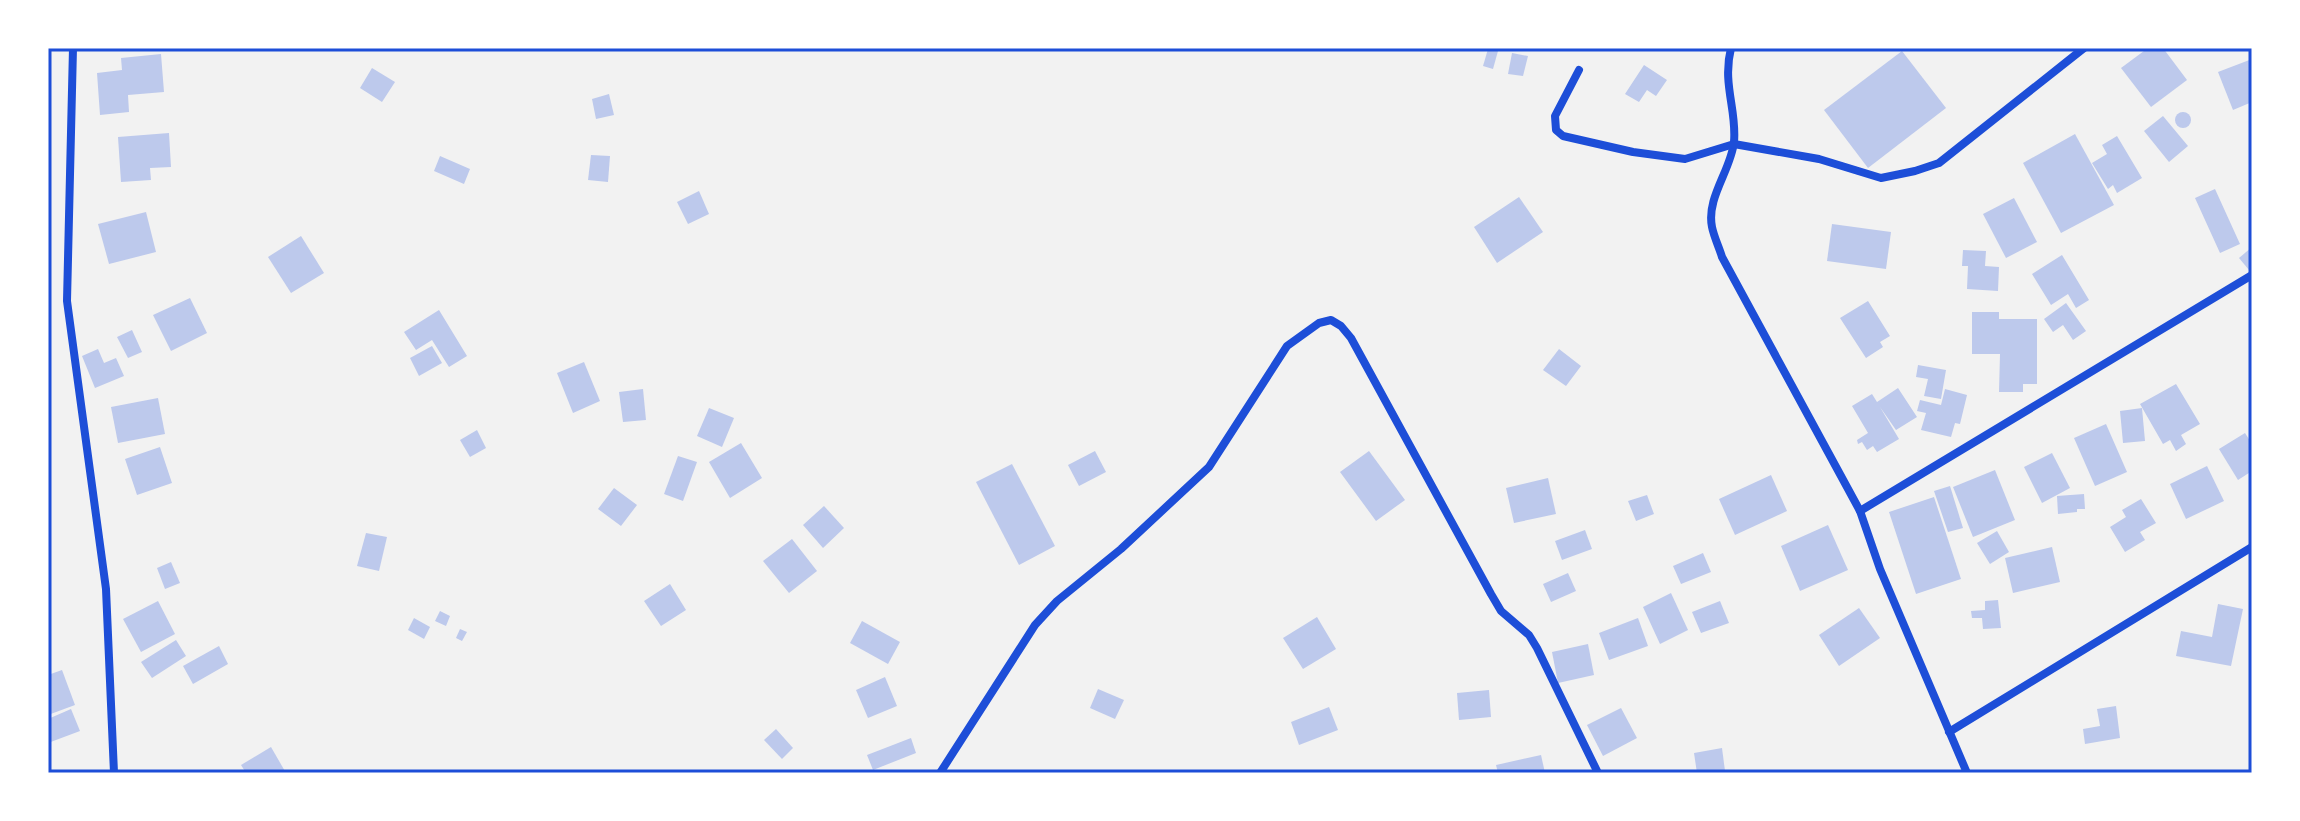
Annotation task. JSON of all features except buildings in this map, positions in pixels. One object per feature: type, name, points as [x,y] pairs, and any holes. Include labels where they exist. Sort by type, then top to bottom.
[{"type":"street","points":[[73,48],[67,301],[106,589],[114,773]]},
{"type":"street","points":[[1731,48],[1727,63],[1734,144],[1714,203],[1711,224],[1722,257],[1860,511],[1880,569],[1967,773]]},
{"type":"street","points":[[1579,70],[1555,116],[1556,130],[1563,136],[1633,152],[1685,159],[1734,144],[1819,159],[1881,178],[1939,163],[2084,48]]},
{"type":"street","points":[[1860,511],[2252,275]]},
{"type":"street","points":[[940,773],[1035,625],[1057,601],[1121,549],[1209,467],[1287,346],[1319,323],[1331,320],[1351,338],[1501,611],[1529,635],[1537,648],[1598,773]]},
{"type":"street","points":[[1949,732],[2252,547]]}]
